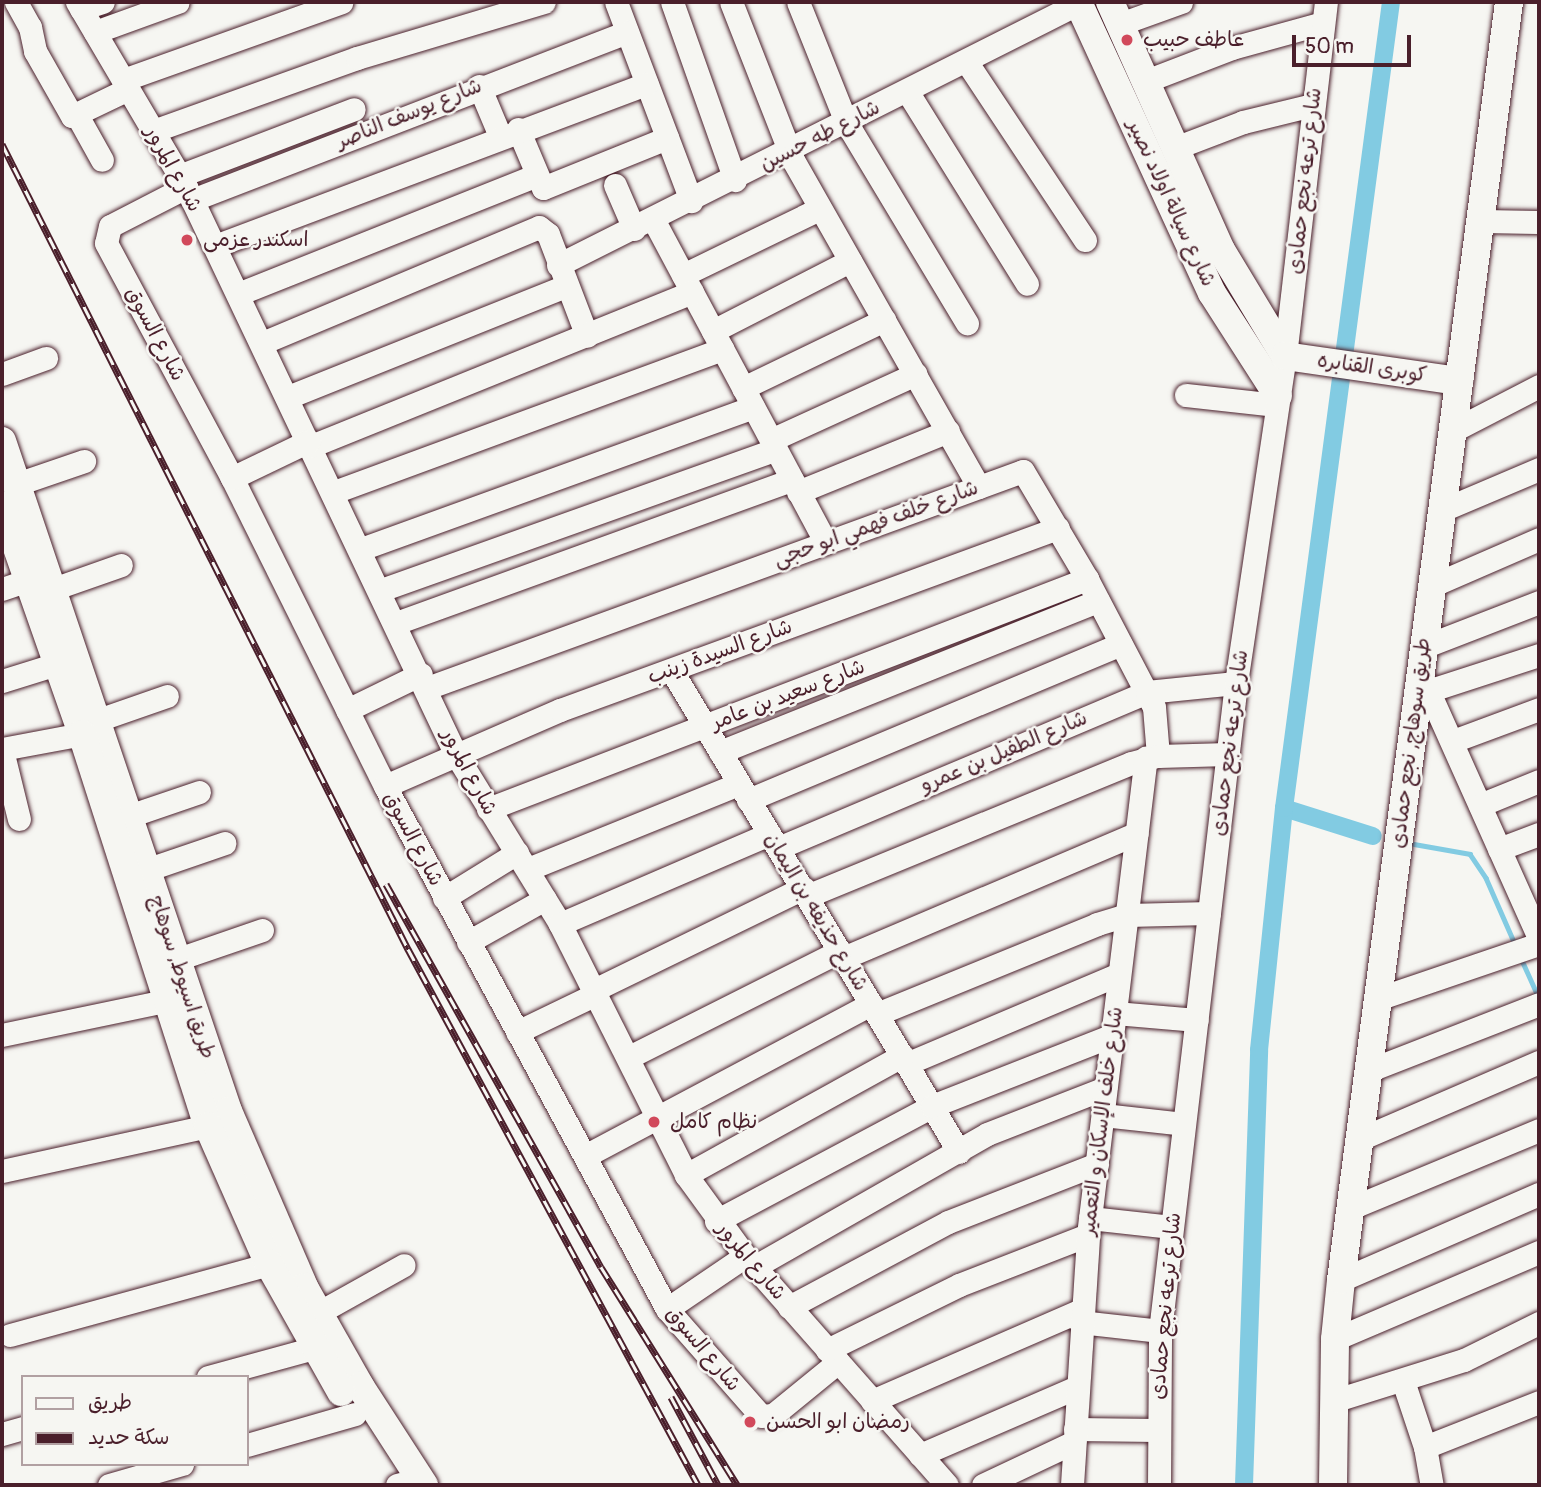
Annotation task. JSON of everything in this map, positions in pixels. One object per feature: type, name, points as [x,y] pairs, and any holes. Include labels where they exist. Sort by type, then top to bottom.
[{"type":"main road","name":"شارع سيالة اولاد نصير","points":[[1079,2],[1212,293],[1277,400]]},
{"type":"main road","name":"طريق سوهاج, نجع حمادى","points":[[1334,1485],[1335,1339],[1341,1280],[1424,670],[1440,511],[1460,381],[1509,2]]},
{"type":"main road","name":"شارع سيالة اولاد نصير","points":[[1115,13],[1235,278],[1285,356]]},
{"type":"main road","name":"كوبرى القنابره","points":[[1285,356],[1460,381]]},
{"type":"main road","name":"طريق اسيوط, سوهاج","points":[[2,441],[10,494],[90,727],[165,1001],[208,1126],[230,1147]]},
{"type":"main road","name":"طريق اسيوط, سوهاج","points":[[41,584],[57,664],[90,727],[129,816],[230,1147],[252,1198],[318,1313],[424,1485]]},
{"type":"main road","name":"طريق اسيوط, سوهاج","points":[[252,1198],[269,1264],[314,1348],[399,1485]]},
{"type":"street","points":[[16,2],[30,27],[38,58],[70,114],[78,117],[102,160]]},
{"type":"street","points":[[95,32],[177,2]]},
{"type":"street","points":[[78,117],[125,84],[342,2]]},
{"type":"street","points":[[153,131],[476,12],[544,2]]},
{"type":"street","points":[[616,2],[691,201]]},
{"type":"street","points":[[672,2],[735,180]]},
{"type":"street","points":[[731,2],[789,152],[979,487]]},
{"type":"street","points":[[797,2],[846,122],[967,323]]},
{"type":"street","name":"شارع طه حسين","points":[[288,397],[561,275],[643,224],[735,180],[1079,2]]},
{"type":"street","points":[[1115,13],[1181,2]]},
{"type":"street","name":"شارع المرور","points":[[87,4],[95,32],[186,188],[215,246],[381,590],[455,753],[560,924],[686,1175],[716,1222],[947,1485]]},
{"type":"street","points":[[1146,81],[1324,12]]},
{"type":"street","name":"شارع ترعه نجع حمادى","points":[[1159,1485],[1157,1430],[1160,1331],[1236,683],[1285,356],[1324,12]]},
{"type":"street","name":"شارع يوسف الناصر","points":[[186,188],[627,32]]},
{"type":"street","points":[[966,61],[1085,240]]},
{"type":"street","points":[[215,246],[509,132],[647,84]]},
{"type":"street","points":[[478,86],[509,132],[539,186],[547,187],[667,138]]},
{"type":"street","points":[[908,91],[1027,284]]},
{"type":"street","points":[[1175,148],[1243,122],[1313,105]]},
{"type":"street","points":[[186,188],[354,109]]},
{"type":"street","points":[[238,294],[534,176]]},
{"type":"street","points":[[615,184],[687,284],[825,543]]},
{"type":"street","name":"شارع السوق","points":[[186,188],[110,226],[105,238],[232,478],[385,786],[667,1309],[761,1416],[773,1415],[833,1356]]},
{"type":"street","points":[[232,478],[310,444],[587,336],[687,284],[819,209]]},
{"type":"street","points":[[1481,221],[1539,222]]},
{"type":"street","points":[[262,343],[539,228],[546,231],[587,336]]},
{"type":"street","points":[[334,492],[718,340],[850,261]]},
{"type":"street","points":[[361,549],[748,397],[884,320]]},
{"type":"street","points":[[2,374],[46,358]]},
{"type":"street","points":[[381,590],[773,445],[916,374]]},
{"type":"street","points":[[1452,431],[1539,386]]},
{"type":"street","points":[[1186,396],[1277,400]]},
{"type":"street","points":[[396,623],[948,431]]},
{"type":"street","points":[[10,494],[84,461]]},
{"type":"street","points":[[1440,511],[1539,469]]},
{"type":"street","name":"شارع خلف فهمي ابو حجى","points":[[347,710],[1025,471],[1087,579],[1146,692],[1158,723],[1152,757]]},
{"type":"street","name":"شارع السيدة زينب","points":[[385,786],[455,753],[1058,528]]},
{"type":"street","points":[[1431,586],[1539,539]]},
{"type":"street","points":[[2,589],[41,584],[121,565]]},
{"type":"street","name":"شارع سعيد بن عامر","points":[[488,809],[1087,579]]},
{"type":"street","points":[[720,752],[1098,601]]},
{"type":"street","points":[[1424,670],[1539,602]]},
{"type":"street","points":[[444,898],[523,861],[743,792],[1121,644]]},
{"type":"street","points":[[1424,670],[1539,655]]},
{"type":"street","points":[[2,681],[57,664]]},
{"type":"street","points":[[1424,670],[1499,849],[1532,900],[1539,938]]},
{"type":"street","name":"شارع حذيفه بن اليمان","points":[[672,671],[958,1152]]},
{"type":"street","name":"شارع الطفيل بن عمرو","points":[[560,924],[1146,692],[1236,683]]},
{"type":"street","points":[[19,819],[2,749],[90,727],[167,696]]},
{"type":"street","points":[[1453,741],[1539,709]]},
{"type":"street","points":[[517,1032],[805,892],[1152,757],[1228,754]]},
{"type":"street","name":"شارع خلف الإسكان و التعمير","points":[[1072,1485],[1081,1316],[1089,1227],[1137,832],[1152,757]]},
{"type":"street","points":[[1480,805],[1539,781]]},
{"type":"street","points":[[129,816],[199,792]]},
{"type":"street","points":[[629,1057],[842,954],[1137,832]]},
{"type":"street","points":[[1499,849],[1539,834]]},
{"type":"street","points":[[146,870],[225,843]]},
{"type":"street","points":[[468,942],[545,899]]},
{"type":"street","points":[[584,1156],[874,1009],[1064,936],[1127,915],[1209,913]]},
{"type":"street","points":[[175,960],[261,930]]},
{"type":"street","points":[[1380,999],[1539,944]]},
{"type":"street","points":[[686,1175],[904,1060],[1119,974]]},
{"type":"street","points":[[2,1035],[165,1001]]},
{"type":"street","points":[[1370,1070],[1539,1004]]},
{"type":"street","points":[[716,1222],[932,1106],[1114,1024],[1197,1020]]},
{"type":"street","points":[[1360,1139],[1539,1062]]},
{"type":"street","points":[[667,1309],[750,1261],[958,1152],[987,1134],[1105,1088]]},
{"type":"street","points":[[1103,1115],[1184,1124]]},
{"type":"street","points":[[2,1171],[208,1126]]},
{"type":"street","points":[[1350,1208],[1539,1130]]},
{"type":"street","points":[[789,1307],[948,1222],[1097,1164]]},
{"type":"street","points":[[1341,1280],[1539,1194]]},
{"type":"street","points":[[833,1356],[960,1285],[1089,1227],[1172,1227]]},
{"type":"street","points":[[1335,1339],[1539,1252]]},
{"type":"street","points":[[10,1335],[269,1264]]},
{"type":"street","points":[[318,1313],[404,1265]]},
{"type":"street","points":[[872,1401],[1081,1316],[1160,1331]]},
{"type":"street","points":[[1333,1401],[1464,1360],[1539,1323]]},
{"type":"street","points":[[215,1375],[314,1348]]},
{"type":"street","points":[[1403,1381],[1425,1447],[1432,1485]]},
{"type":"street","points":[[920,1455],[1077,1387]]},
{"type":"street","points":[[1425,1447],[1539,1402]]},
{"type":"street","points":[[248,1446],[355,1414]]},
{"type":"street","points":[[2,1434],[21,1429]]},
{"type":"street","points":[[983,1485],[1074,1436],[1157,1430]]},
{"type":"street","points":[[109,1485],[175,1466]]},
{"type":"waterway","points":[[1244,1485],[1259,1050],[1284,808],[1391,2]]},
{"type":"waterway","points":[[1284,808],[1373,836]]},
{"type":"waterway","points":[[1414,844],[1470,854],[1486,878],[1515,944]]},
{"type":"waterway","points":[[1521,958],[1539,998]]},
{"type":"railway","points":[[2,144],[408,949],[698,1485]]},
{"type":"railway","points":[[386,884],[601,1267],[737,1485]]},
{"type":"railway","points":[[671,1397],[718,1485]]},
{"type":"place","name":"عاطف حبيب","points":[[1127,40]]},
{"type":"place","name":"اسكندر عزمى","points":[[187,240]]},
{"type":"place","name":"نظام كامل","points":[[654,1122]]},
{"type":"place","name":"رمضان ابو الحسن","points":[[750,1422]]}]
